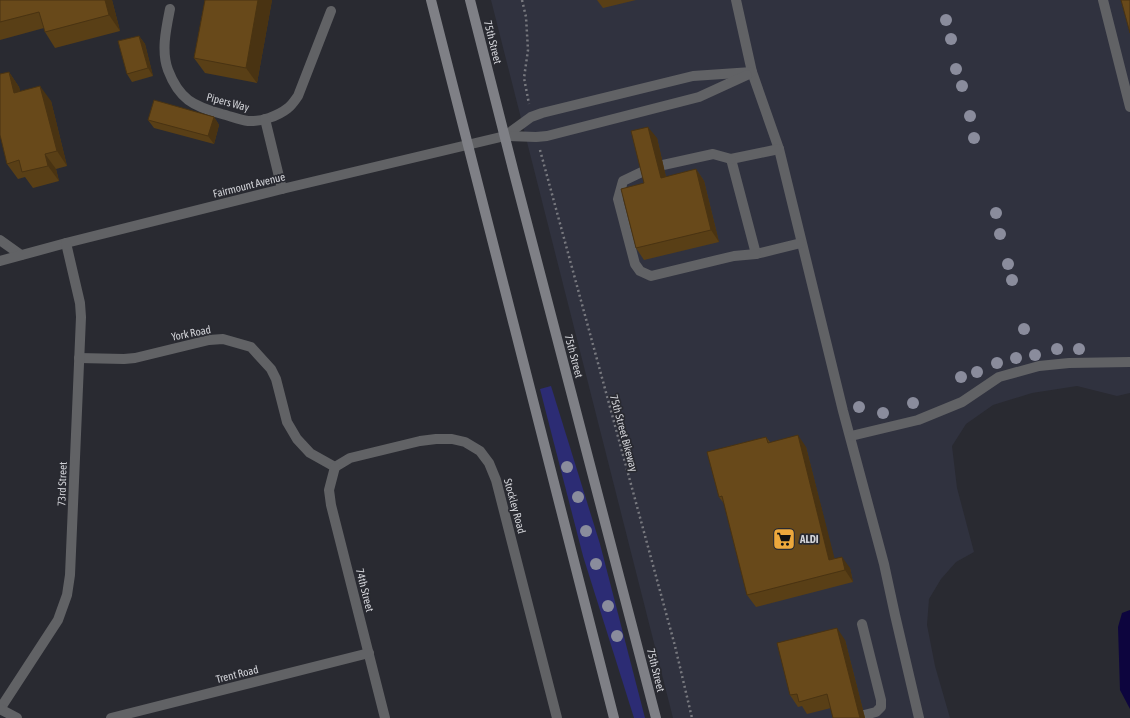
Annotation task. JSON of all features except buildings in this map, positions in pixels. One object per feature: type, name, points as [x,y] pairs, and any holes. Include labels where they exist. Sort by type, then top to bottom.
[{"type":"main road","points":[[431,0],[614,718]]},
{"type":"main road","name":"75th Street","points":[[470,0],[656,718]]},
{"type":"street","points":[[736,0],[752,72],[779,149],[801,243],[884,564],[919,718]]},
{"type":"street","points":[[1103,0],[1130,107]]},
{"type":"street","name":"Pipers Way","points":[[170,10],[165,33],[165,53],[168,69],[177,86],[187,100],[202,108],[248,121],[265,119],[288,108],[298,96],[331,10]]},
{"type":"street","points":[[505,136],[547,136],[699,97],[752,72]]},
{"type":"street","points":[[505,136],[532,117],[542,113],[693,76],[752,72]]},
{"type":"street","points":[[265,119],[282,189]]},
{"type":"street","name":"Fairmount Avenue","points":[[0,261],[282,189],[505,136]]},
{"type":"street","points":[[663,165],[712,154],[731,159],[779,149]]},
{"type":"street","points":[[731,159],[756,254]]},
{"type":"street","points":[[646,170],[623,181],[618,199],[635,264],[640,271],[651,276],[734,256],[756,254],[801,243]]},
{"type":"street","points":[[0,240],[21,255]]},
{"type":"street","name":"73rd Street","points":[[0,709],[58,620],[67,595],[70,575],[80,303],[66,243]]},
{"type":"street","name":"York Road","points":[[79,358],[135,358],[209,340],[223,339],[251,347],[271,369],[276,379],[287,422],[297,439],[310,453],[334,468]]},
{"type":"street","points":[[851,436],[918,420],[962,402],[999,377],[1039,366],[1069,363],[1130,362]]},
{"type":"street","name":"Stockley Road","points":[[334,468],[350,458],[436,439],[452,439],[465,442],[480,451],[489,463],[496,480],[557,718]]},
{"type":"street","name":"74th Street","points":[[334,468],[329,490],[331,505],[385,718]]},
{"type":"street","points":[[852,718],[876,712],[881,707],[881,700],[862,624]]},
{"type":"street","name":"Trent Road","points":[[110,718],[368,652]]},
{"type":"street","points":[[0,709],[17,718]]},
{"type":"path","points":[[522,0],[526,17],[528,50],[524,78],[527,98]]},
{"type":"path","name":"75th Street Bikeway","points":[[540,152],[675,646],[692,718]]},
{"type":"shaded area","points":[[491,0],[1130,0],[1130,393],[1117,396],[1077,386],[1032,393],[993,405],[966,424],[952,446],[957,488],[974,552],[956,562],[941,579],[929,599],[927,625],[935,666],[950,718],[673,718]]},
{"type":"shaded area","points":[[551,386],[600,544],[645,718],[634,718],[583,556],[540,389]]},
{"type":"shaded area","points":[[1130,610],[1130,709],[1120,690],[1118,627],[1122,613]]},
{"type":"place","name":"ALDI","points":[[784,539]]}]
